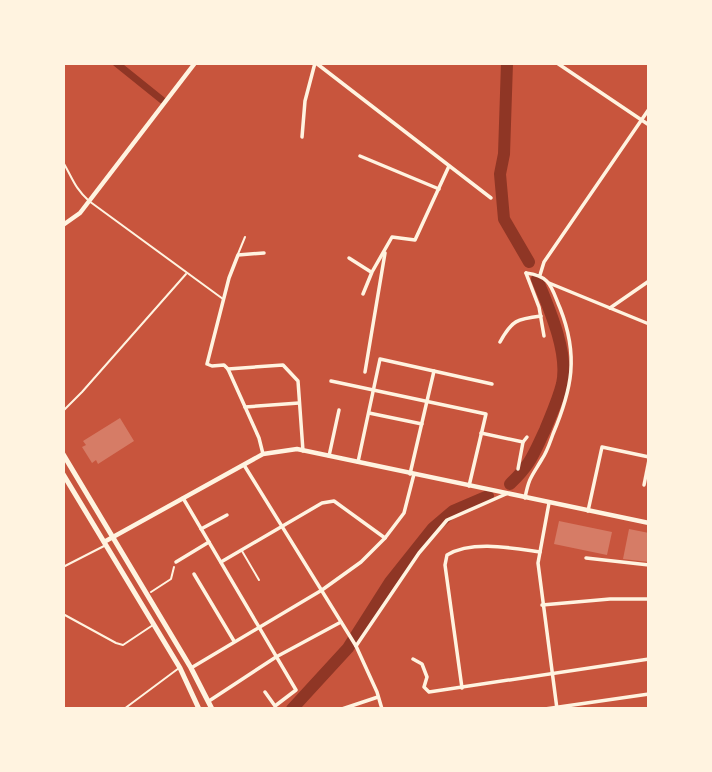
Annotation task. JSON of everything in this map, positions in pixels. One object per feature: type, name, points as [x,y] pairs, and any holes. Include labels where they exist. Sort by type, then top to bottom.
[{"type":"main road","points":[[63,454],[191,668],[212,709]]},
{"type":"main road","points":[[63,474],[180,668],[199,709]]},
{"type":"street","points":[[63,225],[80,213],[195,63]]},
{"type":"street","points":[[302,137],[305,100],[316,63],[491,198]]},
{"type":"street","points":[[556,63],[649,125]]},
{"type":"street","points":[[540,275],[544,262],[649,109]]},
{"type":"street","points":[[360,156],[439,189]]},
{"type":"street","points":[[363,294],[392,237],[415,240],[449,166]]},
{"type":"street","points":[[365,372],[385,252]]},
{"type":"street","points":[[263,454],[259,438],[228,369],[224,365],[207,364],[238,255],[264,253]]},
{"type":"street","points":[[349,258],[372,272]]},
{"type":"street","points":[[544,336],[541,316],[526,273],[540,275],[549,283],[649,324]]},
{"type":"street","points":[[610,308],[649,281]]},
{"type":"street","points":[[526,498],[530,478],[542,459],[566,405],[571,384],[569,345],[563,317],[549,283]]},
{"type":"street","points":[[500,342],[510,324],[541,316]]},
{"type":"street","points":[[358,462],[380,359],[492,384]]},
{"type":"street","points":[[228,369],[283,365],[298,381],[303,451]]},
{"type":"street","points":[[191,668],[322,590],[361,562],[385,538],[404,513],[434,371]]},
{"type":"street","points":[[331,381],[485,414],[469,486]]},
{"type":"street","points":[[245,407],[299,403]]},
{"type":"street","points":[[329,456],[339,410]]},
{"type":"street","points":[[369,413],[422,424]]},
{"type":"street","points":[[481,433],[523,442]]},
{"type":"street","points":[[519,469],[523,442],[527,437]]},
{"type":"street","points":[[588,511],[602,447],[649,459],[644,485]]},
{"type":"street","points":[[105,544],[113,537],[263,454],[297,449],[649,523]]},
{"type":"street","points":[[244,465],[356,646],[382,709]]},
{"type":"street","points":[[356,646],[419,553],[447,520],[506,494]]},
{"type":"street","points":[[183,498],[296,690],[275,706],[265,692]]},
{"type":"street","points":[[221,562],[322,503],[334,501],[385,538]]},
{"type":"street","points":[[549,503],[538,563],[557,708]]},
{"type":"street","points":[[201,529],[227,515]]},
{"type":"street","points":[[176,562],[209,542]]},
{"type":"street","points":[[462,688],[445,565],[447,555],[454,551],[496,545],[540,552]]},
{"type":"street","points":[[586,558],[649,565]]},
{"type":"street","points":[[194,574],[234,642]]},
{"type":"street","points":[[542,605],[610,599],[649,599]]},
{"type":"street","points":[[209,701],[276,657],[341,622]]},
{"type":"street","points":[[413,659],[422,664],[427,677],[425,687],[429,692],[649,659]]},
{"type":"street","points":[[545,709],[649,695]]},
{"type":"street","points":[[342,709],[378,697]]},
{"type":"lane","points":[[63,162],[73,177],[74,186],[89,201],[224,300]]},
{"type":"lane","points":[[238,255],[245,237]]},
{"type":"lane","points":[[63,411],[186,273]]},
{"type":"lane","points":[[63,567],[105,544]]},
{"type":"lane","points":[[241,550],[259,580]]},
{"type":"lane","points":[[63,614],[123,645],[154,625]]},
{"type":"lane","points":[[124,709],[180,668]]},
{"type":"path","points":[[147,594],[171,579],[176,562]]},
{"type":"building","points":[[120,418],[134,441],[98,464],[96,460],[92,463],[82,447],[86,445],[83,441]]},
{"type":"building","points":[[559,521],[612,532],[607,555],[554,544]]},
{"type":"building","points":[[629,529],[649,533],[649,562],[623,559]]},
{"type":"waterway","points":[[116,63],[162,100]]},
{"type":"waterway","points":[[507,63],[504,154],[500,174],[504,219],[529,262]]},
{"type":"waterway","points":[[510,484],[523,471],[534,453],[562,384],[563,359],[560,345],[537,279]]},
{"type":"waterway","points":[[292,709],[348,648],[390,582],[433,528],[453,511],[488,496]]}]
